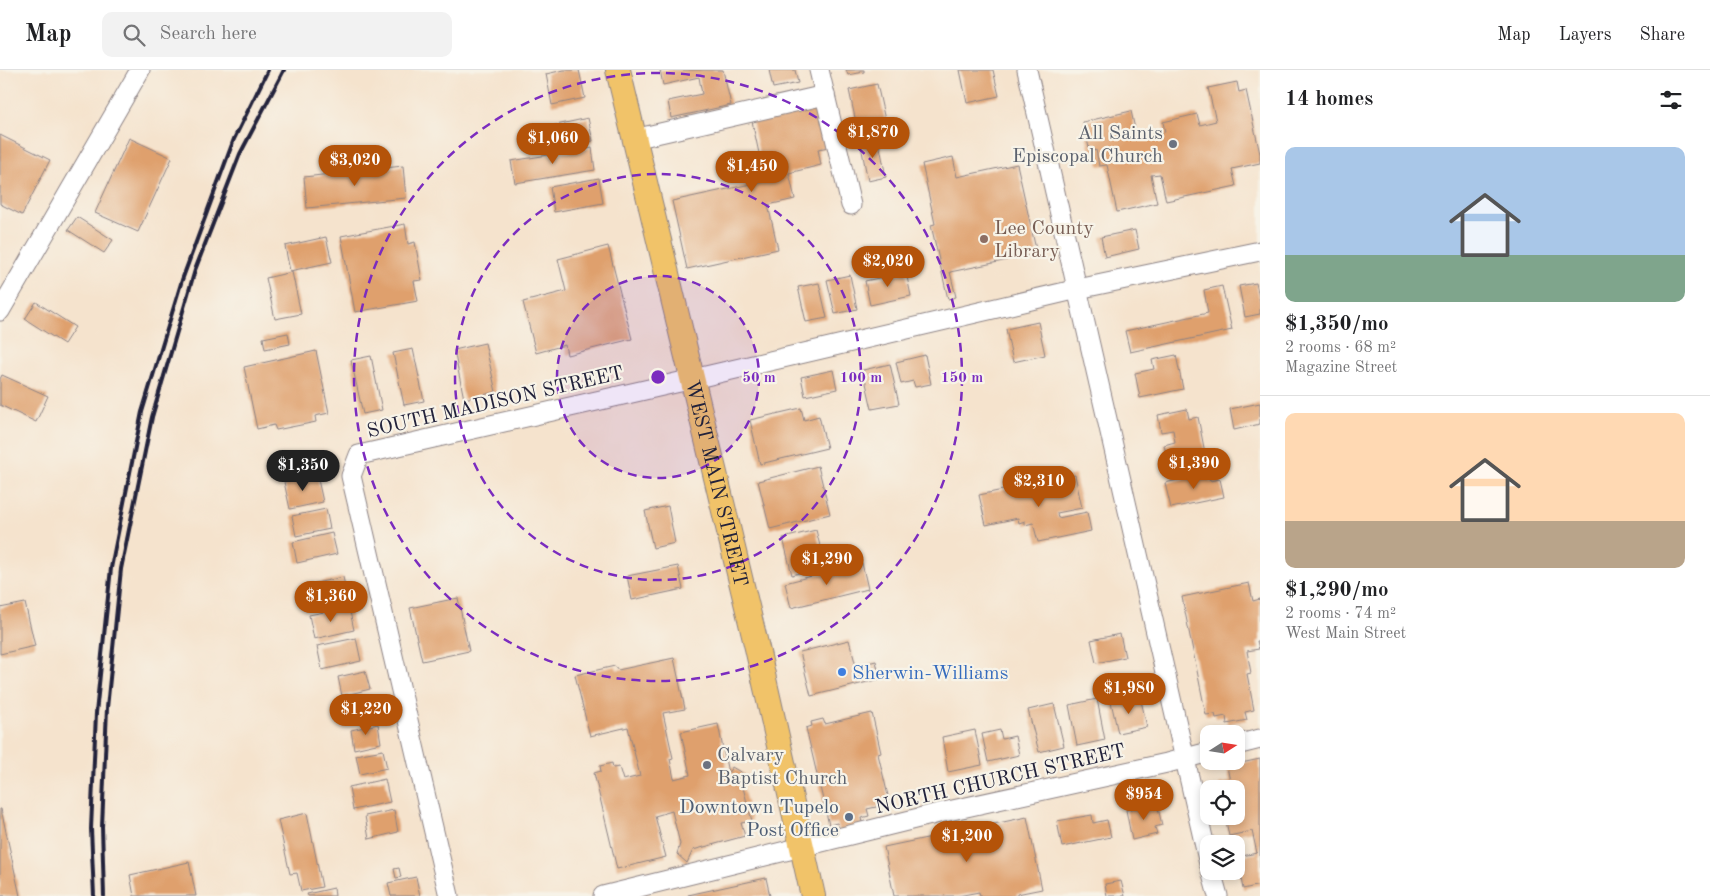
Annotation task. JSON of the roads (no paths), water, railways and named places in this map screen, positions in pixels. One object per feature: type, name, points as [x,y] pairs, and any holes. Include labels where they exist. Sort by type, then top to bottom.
[{"type":"main road","name":"WEST MAIN STREET","points":[[618,70],[755,639],[813,896]]},
{"type":"street","points":[[0,311],[140,70]]},
{"type":"street","points":[[819,70],[851,205]]},
{"type":"street","points":[[1027,70],[1202,835]]},
{"type":"street","points":[[634,139],[825,95]]},
{"type":"street","points":[[693,380],[1078,289],[1260,251]]},
{"type":"street","name":"SOUTH MADISON STREET","points":[[449,896],[352,476],[359,455],[693,380]]},
{"type":"street","points":[[1245,743],[1260,739]]},
{"type":"street","name":"NORTH CHURCH STREET","points":[[603,896],[938,813],[1200,755]]},
{"type":"street","points":[[1213,880],[1218,896]]},
{"type":"railway","points":[[94,896],[91,829],[96,713],[111,568],[142,412],[182,280],[234,139],[268,70]]},
{"type":"railway","points":[[104,896],[102,827],[107,708],[121,569],[152,417],[195,270],[240,154],[284,70]]},
{"type":"place","name":"All Saints Episcopal Church","points":[[1173,144]]},
{"type":"place","name":"Lee County Library","points":[[984,239]]},
{"type":"place","name":"Sherwin-Williams","points":[[842,672]]},
{"type":"place","name":"Calvary Baptist Church","points":[[707,765]]},
{"type":"place","name":"Downtown Tupelo Post Office","points":[[849,817]]}]
